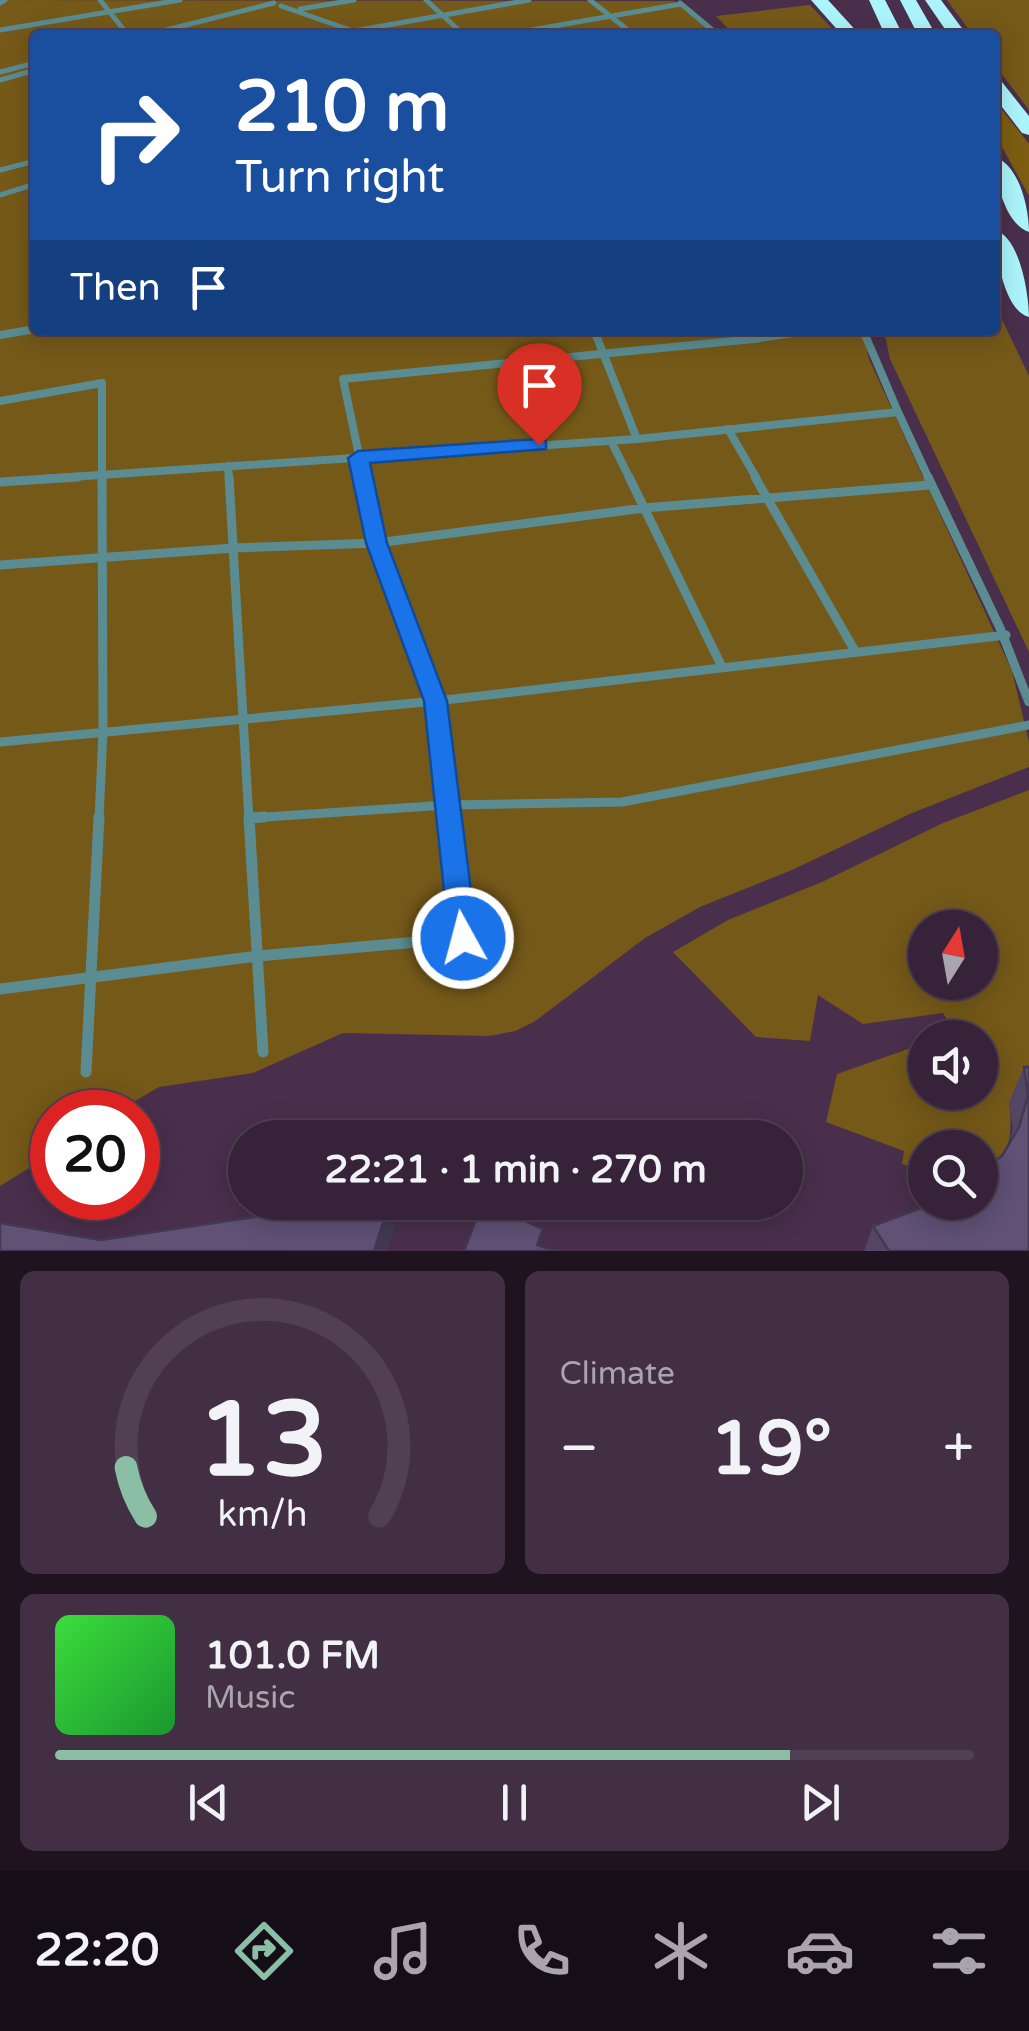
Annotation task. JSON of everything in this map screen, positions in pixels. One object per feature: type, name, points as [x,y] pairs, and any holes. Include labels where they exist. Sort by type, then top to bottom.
[{"type":"highway","points":[[819,0],[846,30]]},
{"type":"highway","points":[[877,0],[892,30]]},
{"type":"highway","points":[[908,0],[924,30]]},
{"type":"highway","points":[[933,0],[954,30]]},
{"type":"highway","points":[[1000,92],[1029,129]]},
{"type":"highway","points":[[1000,172],[1029,226]]},
{"type":"highway","points":[[1000,248],[1029,310]]},
{"type":"highway","points":[[1000,285],[1029,332]]},
{"type":"lane","points":[[100,0],[123,30]]},
{"type":"lane","points":[[0,30],[180,0]]},
{"type":"lane","points":[[298,9],[354,0]]},
{"type":"lane","points":[[426,0],[458,30]]},
{"type":"lane","points":[[365,30],[529,0]]},
{"type":"lane","points":[[590,0],[628,30]]},
{"type":"lane","points":[[531,30],[679,2],[712,30]]},
{"type":"lane","points":[[186,30],[274,3]]},
{"type":"lane","points":[[166,30],[274,3],[349,30]]},
{"type":"lane","points":[[0,72],[30,67]]},
{"type":"lane","points":[[0,80],[30,68]]},
{"type":"lane","points":[[0,170],[30,162]]},
{"type":"lane","points":[[0,195],[30,186]]},
{"type":"lane","points":[[0,335],[30,329]]},
{"type":"lane","points":[[596,335],[637,439]]},
{"type":"lane","points":[[0,989],[258,956],[463,938],[436,701],[377,543],[343,379],[757,335]]},
{"type":"lane","points":[[865,335],[930,485],[1006,635],[1029,702]]},
{"type":"lane","points":[[0,400],[102,383],[103,731],[86,1072]]},
{"type":"lane","points":[[0,482],[637,439],[898,412]]},
{"type":"lane","points":[[728,429],[855,651]]},
{"type":"lane","points":[[611,440],[722,667]]},
{"type":"lane","points":[[228,466],[263,1052]]},
{"type":"lane","points":[[0,565],[234,548],[377,543],[644,508],[930,485]]},
{"type":"lane","points":[[0,742],[244,716],[436,701],[1006,635]]},
{"type":"lane","points":[[249,818],[447,805],[622,802],[1029,726]]},
{"type":"shaded area","points":[[0,0],[674,1],[710,30],[30,30],[30,335],[864,335],[869,359],[1012,671],[1029,742],[1029,767],[912,813],[792,870],[700,907],[645,938],[534,1022],[515,1031],[489,1036],[343,1033],[253,1073],[154,1090],[30,1090],[30,1168],[0,1186]]},
{"type":"shaded area","points":[[947,0],[1029,0],[1029,110],[1000,72],[1000,30],[969,30]]},
{"type":"shaded area","points":[[810,5],[833,30],[729,30],[716,16]]},
{"type":"shaded area","points":[[1000,107],[1029,144],[1029,196],[1000,143]]},
{"type":"shaded area","points":[[1000,315],[1029,376],[1029,652],[890,359],[885,335],[1000,335]]},
{"type":"shaded area","points":[[1029,790],[1029,1102],[1009,1102],[1009,1139],[998,1165],[998,1130],[908,1130],[908,1166],[902,1164],[904,1151],[826,1122],[837,1074],[908,1049],[908,1110],[998,1110],[998,1020],[947,1020],[943,1013],[863,1024],[818,995],[810,1041],[756,1037],[673,952],[728,920],[822,882],[943,823]]},
{"type":"building","points":[[1024,1067],[1029,1067],[1029,1251],[889,1251],[873,1226],[908,1213],[908,1220],[998,1220],[998,1159],[1019,1127],[1028,1096]]},
{"type":"building","points":[[235,1220],[384,1220],[374,1251],[0,1251],[0,1223],[101,1240]]},
{"type":"building","points":[[476,1220],[523,1220],[543,1229],[537,1245],[555,1251],[464,1251]]},
{"type":"route","points":[[463,938],[436,701],[377,543],[358,458],[539,445]]}]
